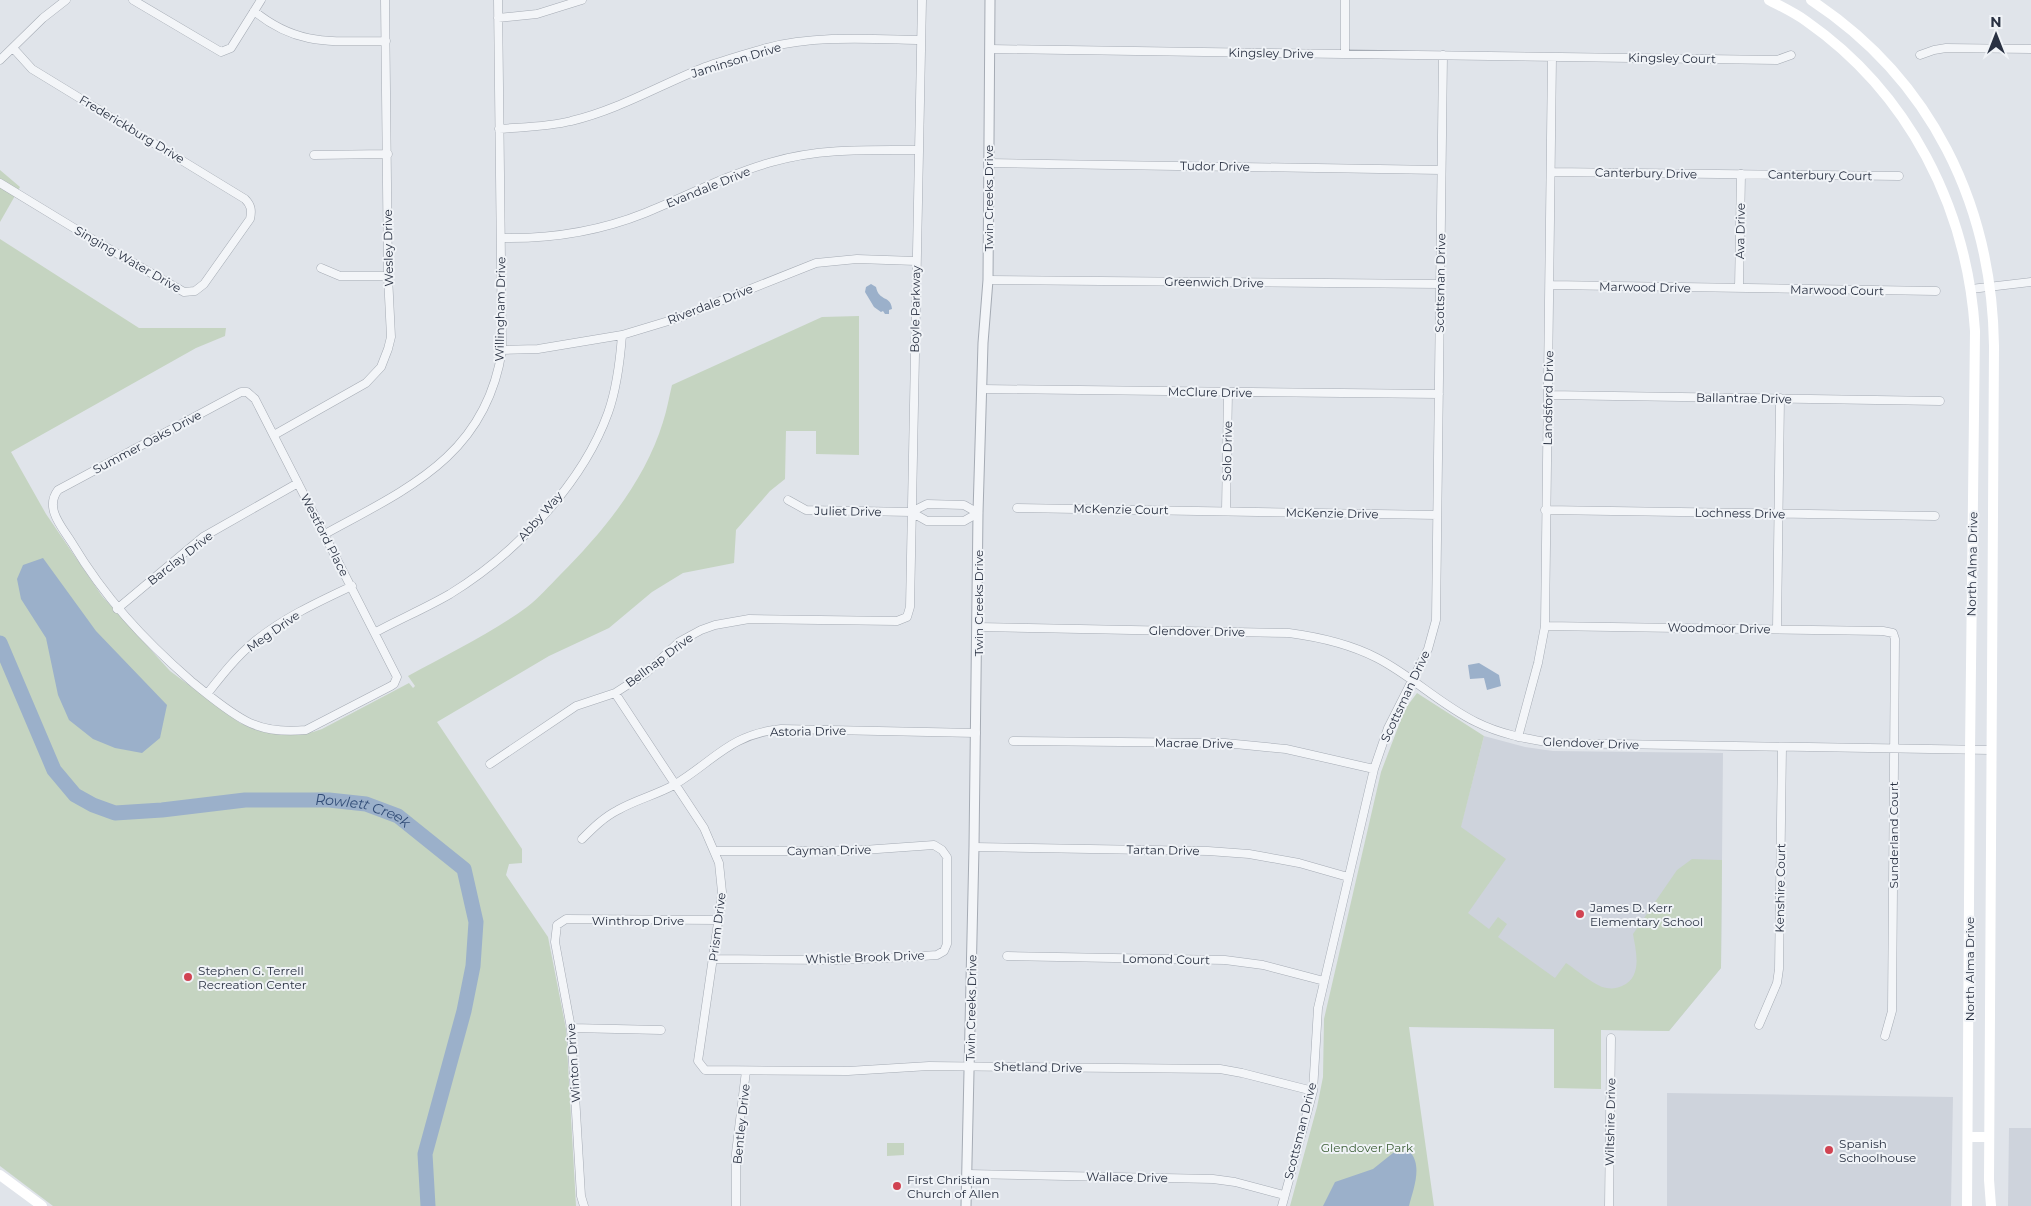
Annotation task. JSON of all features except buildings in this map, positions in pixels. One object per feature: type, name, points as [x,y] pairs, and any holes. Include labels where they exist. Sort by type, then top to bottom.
[{"type":"main road","name":"North Alma Drive","points":[[1770,0],[1804,20],[1839,47],[1871,78],[1899,113],[1924,150],[1943,189],[1962,243],[1971,289],[1975,331],[1967,1206]]},
{"type":"main road","name":"North Alma Drive","points":[[1810,0],[1848,28],[1885,62],[1912,95],[1936,131],[1956,169],[1972,209],[1984,251],[1990,287],[1994,315],[1990,750],[1989,1180],[1991,1206]]},
{"type":"main road","points":[[1968,1137],[1989,1137]]},
{"type":"main road","points":[[0,1175],[42,1206]]},
{"type":"street","points":[[0,60],[43,18],[66,0]]},
{"type":"street","points":[[133,0],[220,52],[232,48],[261,0]]},
{"type":"street","name":"Wesley Drive","points":[[274,435],[366,383],[381,367],[388,349],[391,337],[388,276],[385,0]]},
{"type":"street","name":"Willingham Drive","points":[[325,534],[400,493],[440,464],[458,448],[472,430],[494,390],[502,350],[498,0]]},
{"type":"street","points":[[498,18],[537,14],[582,0]]},
{"type":"street","name":"Boyle Parkway","points":[[907,617],[910,607],[922,0]]},
{"type":"street","name":"Twin Creeks Drive","points":[[966,1206],[978,627],[978,513],[988,280],[990,0]]},
{"type":"street","points":[[1345,0],[1345,54]]},
{"type":"street","points":[[254,11],[269,24],[291,35],[306,39],[386,41]]},
{"type":"street","name":"Jaminson Drive","points":[[500,129],[569,122],[619,105],[706,67],[768,48],[799,42],[829,40],[921,40]]},
{"type":"street","name":"Frederickburg Drive","points":[[13,48],[32,69],[245,199],[251,208]]},
{"type":"street","points":[[1920,55],[1946,48],[2031,49]]},
{"type":"street","name":"Kingsley Drive","points":[[990,49],[1552,57]]},
{"type":"street","name":"Kingsley Court","points":[[1552,57],[1777,60],[1791,54]]},
{"type":"street","name":"Scottsman Drive","points":[[1282,1206],[1312,1091],[1316,1021],[1374,769],[1388,728],[1428,649],[1436,620],[1443,55]]},
{"type":"street","name":"Landsford Drive","points":[[1518,737],[1538,663],[1545,626],[1552,57]]},
{"type":"street","name":"Evandale Drive","points":[[500,238],[551,236],[610,224],[644,213],[770,162],[809,152],[830,150],[919,150]]},
{"type":"street","points":[[314,155],[388,154]]},
{"type":"street","name":"Tudor Drive","points":[[988,163],[1441,170]]},
{"type":"street","name":"Canterbury Drive","points":[[1551,172],[1741,174]]},
{"type":"street","name":"Canterbury Court","points":[[1741,174],[1899,176]]},
{"type":"street","name":"Ava Drive","points":[[1739,288],[1741,174]]},
{"type":"street","name":"Singing Water Drive","points":[[0,183],[184,292],[195,291],[204,284],[250,219],[251,208]]},
{"type":"street","name":"Riverdale Drive","points":[[502,350],[546,348],[622,335],[699,310],[816,263],[857,259],[916,261]]},
{"type":"street","points":[[321,268],[340,276],[388,276]]},
{"type":"street","name":"Greenwich Drive","points":[[988,280],[1440,284]]},
{"type":"street","points":[[1971,289],[2031,282]]},
{"type":"street","name":"Marwood Drive","points":[[1550,286],[1739,288]]},
{"type":"street","name":"Marwood Court","points":[[1739,288],[1936,291]]},
{"type":"street","name":"Abby Way","points":[[376,632],[450,594],[492,565],[538,522],[580,467],[608,413],[618,376],[622,335]]},
{"type":"street","name":"McClure Drive","points":[[982,389],[1439,394]]},
{"type":"street","name":"Westford Place","points":[[207,694],[246,721],[259,727],[291,731],[306,730],[317,726],[391,686],[396,680],[396,673],[376,632],[255,399],[247,392]]},
{"type":"street","name":"Summer Oaks Drive","points":[[117,609],[82,560],[52,510],[52,499],[58,490],[237,394],[247,392]]},
{"type":"street","name":"Solo Drive","points":[[1226,510],[1228,392]]},
{"type":"street","name":"Ballantrae Drive","points":[[1548,395],[1940,401]]},
{"type":"street","points":[[1777,629],[1780,398]]},
{"type":"street","name":"Barclay Drive","points":[[117,609],[203,537],[298,482]]},
{"type":"street","name":"Juliet Drive","points":[[788,500],[806,510],[911,512],[927,504],[964,505],[978,513],[964,522],[927,521],[911,512]]},
{"type":"street","name":"McKenzie Court","points":[[1017,508],[1226,510]]},
{"type":"street","name":"McKenzie Drive","points":[[1226,510],[1437,515]]},
{"type":"street","name":"Lochness Drive","points":[[1545,510],[1935,516]]},
{"type":"street","name":"Meg Drive","points":[[207,694],[229,666],[255,641],[297,613],[352,586]]},
{"type":"street","points":[[117,609],[160,654],[207,694]]},
{"type":"street","name":"Bellnap Drive","points":[[490,764],[576,706],[615,693],[646,673],[679,642],[715,625],[749,620],[897,621],[907,617]]},
{"type":"street","name":"Woodmoor Drive","points":[[1545,626],[1889,631],[1892,633]]},
{"type":"street","name":"Glendover Drive","points":[[978,627],[1290,633],[1316,636],[1378,658],[1476,722],[1518,737],[1553,743],[1583,745],[1990,750]]},
{"type":"street","name":"Sunderland Court","points":[[1885,1036],[1892,1010],[1895,640],[1892,633]]},
{"type":"street","name":"Prism Drive","points":[[615,693],[704,828],[715,851],[720,869],[722,892],[698,1061],[702,1068]]},
{"type":"street","name":"Astoria Drive","points":[[582,839],[603,819],[619,809],[674,784],[698,769],[729,745],[748,736],[770,730],[976,733]]},
{"type":"street","name":"Macrae Drive","points":[[1012,741],[1225,743],[1254,745],[1286,749],[1374,769]]},
{"type":"street","name":"Kenshire Court","points":[[1759,1025],[1777,983],[1780,969],[1782,747]]},
{"type":"street","name":"Cayman Drive","points":[[715,851],[850,851],[934,845],[942,850]]},
{"type":"street","name":"Tartan Drive","points":[[974,847],[1208,851],[1249,854],[1300,863],[1348,877]]},
{"type":"street","name":"Whistle Brook Drive","points":[[713,959],[838,960],[941,953],[947,944],[947,857],[942,850]]},
{"type":"street","name":"Winthrop Drive","points":[[559,922],[566,919],[718,920]]},
{"type":"street","name":"Winton Drive","points":[[559,922],[555,928],[555,942],[571,1028],[584,1206]]},
{"type":"street","name":"Lomond Court","points":[[1007,956],[1225,960],[1263,966],[1324,981]]},
{"type":"street","points":[[571,1028],[661,1030]]},
{"type":"street","name":"Wiltshire Drive","points":[[1609,1206],[1611,1038]]},
{"type":"street","name":"Shetland Drive","points":[[702,1068],[709,1071],[854,1071],[929,1066],[1220,1069],[1242,1072],[1312,1091]]},
{"type":"street","name":"Bentley Drive","points":[[736,1206],[736,1153],[746,1071]]},
{"type":"street","name":"Wallace Drive","points":[[967,1174],[1213,1179],[1235,1182],[1284,1195]]},
{"type":"shaded area","name":"James D. Kerr Elementary School","points":[[1484,736],[1525,747],[1553,751],[1723,753],[1721,968],[1669,1031],[1409,1027]]},
{"type":"shaded area","points":[[1667,1093],[1953,1097],[1951,1206],[1667,1206]]},
{"type":"shaded area","points":[[2009,1128],[2031,1128],[2031,1206],[2008,1206]]},
{"type":"green space","points":[[0,170],[20,187],[0,222]]},
{"type":"green space","points":[[0,239],[139,328],[226,328],[225,336],[196,348],[11,452],[46,514],[102,596],[170,671],[240,723],[256,730],[274,734],[293,735],[313,732],[409,683],[413,688],[415,686],[408,676],[484,635],[513,617],[544,592],[592,541],[634,485],[655,444],[672,385],[822,317],[859,316],[859,455],[816,454],[816,431],[786,431],[785,479],[770,491],[736,530],[734,563],[683,573],[652,592],[609,628],[549,656],[437,722],[522,849],[522,863],[509,864],[506,875],[548,937],[566,1029],[576,1206],[53,1206],[0,1166]]},
{"type":"green space","name":"Glendover Park","points":[[1417,693],[1484,736],[1461,827],[1506,859],[1468,913],[1489,929],[1498,917],[1507,924],[1498,937],[1555,978],[1566,963],[1602,987],[1617,988],[1629,982],[1636,970],[1633,934],[1677,870],[1692,859],[1722,860],[1721,968],[1669,1031],[1601,1030],[1601,1089],[1554,1088],[1554,1029],[1409,1027],[1434,1206],[1290,1206],[1317,1107],[1323,1077],[1324,1019],[1381,772],[1405,709]]},
{"type":"green space","points":[[887,1143],[904,1143],[904,1155],[887,1156]]},
{"type":"water","points":[[871,284],[876,287],[880,295],[891,305],[892,309],[889,310],[889,314],[885,314],[874,307],[865,292],[866,287]]},
{"type":"water","points":[[43,558],[96,631],[167,705],[160,738],[142,753],[115,748],[93,739],[69,720],[58,695],[46,638],[21,599],[17,579],[23,565]]},
{"type":"water","points":[[1479,663],[1499,675],[1501,686],[1487,690],[1484,678],[1470,679],[1468,665]]},
{"type":"water","points":[[1398,1149],[1410,1152],[1416,1164],[1415,1186],[1409,1206],[1323,1206],[1335,1182],[1373,1169]]},
{"type":"waterway","name":"Rowlett Creek","points":[[0,643],[54,770],[75,795],[93,805],[115,813],[162,810],[245,800],[329,800],[366,804],[398,816],[464,869],[476,922],[473,966],[464,1011],[425,1154],[428,1206]]},
{"type":"place","name":"James D. Kerr Elementary School","points":[[1580,914]]},
{"type":"place","name":"Stephen G. Terrell Recreation Center","points":[[188,977]]},
{"type":"place","name":"Spanish Schoolhouse","points":[[1829,1150]]},
{"type":"place","name":"First Christian Church of Allen","points":[[897,1186]]}]
